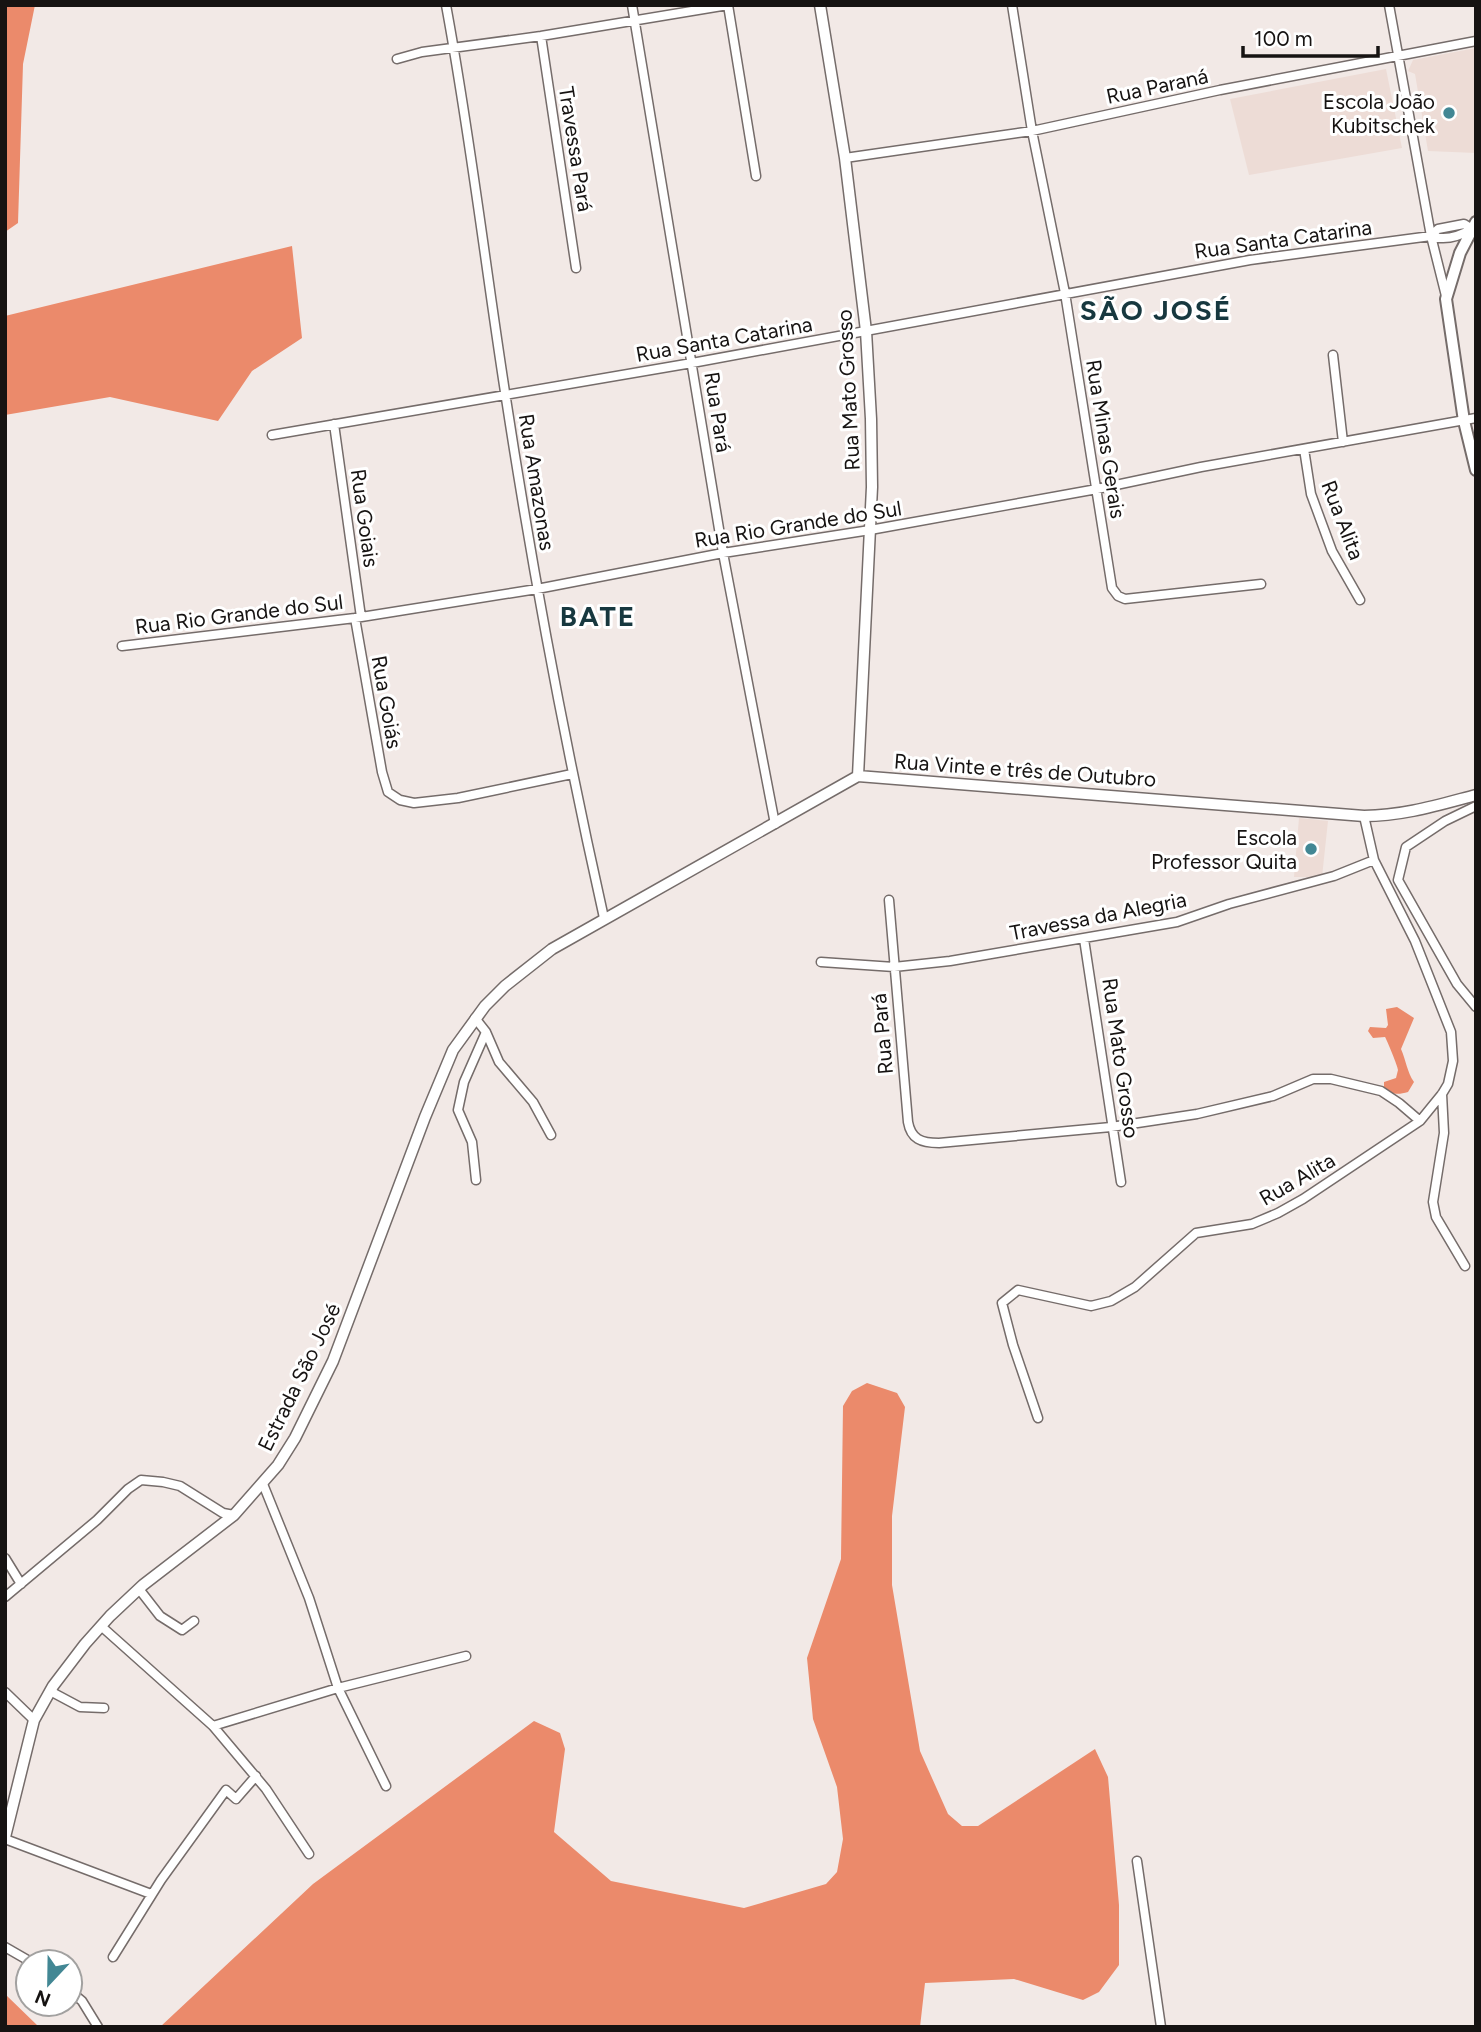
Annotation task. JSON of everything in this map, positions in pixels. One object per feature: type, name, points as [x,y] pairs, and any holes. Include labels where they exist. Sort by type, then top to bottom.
[{"type":"main road","points":[[1474,226],[1460,253],[1446,299],[1464,421],[1476,470]]},
{"type":"street","name":"Rua Amazonas","points":[[446,5],[537,589],[572,774],[604,918]]},
{"type":"street","name":"Rua Pará","points":[[632,5],[723,553],[775,824]]},
{"type":"street","points":[[397,59],[422,52],[541,36],[728,5],[756,176]]},
{"type":"street","name":"Rua Mato Grosso","points":[[820,5],[845,158],[866,331],[872,454],[858,776]]},
{"type":"street","name":"Rua Minas Gerais","points":[[1012,5],[1032,131],[1065,293],[1112,588],[1118,596],[1125,599],[1261,584]]},
{"type":"street","points":[[1389,5],[1446,299]]},
{"type":"street","name":"Travessa Pará","points":[[541,36],[576,268]]},
{"type":"street","name":"Rua Paraná","points":[[845,158],[1032,131],[1220,90],[1476,41]]},
{"type":"street","name":"Rua Santa Catarina","points":[[272,435],[692,363],[1250,260],[1432,236],[1440,239],[1462,234],[1474,226]]},
{"type":"street","points":[[1333,355],[1343,442]]},
{"type":"street","name":"Rua Rio Grande do Sul","points":[[122,646],[358,618],[537,589],[1476,418]]},
{"type":"street","name":"Rua Goiais","points":[[334,424],[358,618]]},
{"type":"street","name":"Rua Alita","points":[[1304,449],[1311,494],[1328,541],[1360,600]]},
{"type":"street","name":"Rua Goiás","points":[[358,618],[382,772],[388,792],[407,802],[422,802],[458,798],[572,774]]},
{"type":"street","points":[[604,918],[858,776]]},
{"type":"street","name":"Rua Vinte e três de Outubro","points":[[858,776],[1364,816],[1411,813],[1476,795]]},
{"type":"street","points":[[1476,806],[1445,821],[1406,846],[1398,880],[1457,984],[1476,1007]]},
{"type":"street","name":"Rua Alita","points":[[1038,1418],[1019,1365],[1002,1303],[1011,1294],[1018,1290],[1091,1306],[1111,1301],[1135,1287],[1196,1233],[1252,1224],[1303,1199],[1420,1121],[1448,1084],[1453,1061],[1451,1032],[1415,941],[1374,860],[1364,816]]},
{"type":"street","name":"Travessa da Alegria","points":[[821,962],[894,967],[950,961],[1177,922],[1229,904],[1334,876],[1374,860]]},
{"type":"street","name":"Rua Pará","points":[[890,900],[910,1133],[926,1142],[939,1143],[1111,1127]]},
{"type":"street","name":"Estrada São José","points":[[5,1838],[34,1720],[50,1691],[101,1626],[139,1589],[234,1516],[263,1485],[295,1438],[333,1361],[453,1050],[475,1018],[505,986],[552,948],[604,918]]},
{"type":"street","name":"Rua Mato Grosso","points":[[1084,939],[1121,1182]]},
{"type":"street","points":[[475,1018],[486,1032],[499,1062],[533,1102],[551,1135]]},
{"type":"street","points":[[476,1180],[472,1142],[458,1110],[464,1082],[486,1032]]},
{"type":"street","points":[[1111,1127],[1209,1111],[1273,1096],[1301,1083],[1322,1079],[1338,1080],[1381,1091],[1399,1102],[1420,1121]]},
{"type":"street","points":[[1442,1094],[1444,1133],[1433,1202],[1436,1217],[1465,1266]]},
{"type":"street","points":[[5,1597],[141,1480],[180,1486],[223,1513],[234,1516]]},
{"type":"street","points":[[263,1485],[309,1598],[338,1688],[386,1786]]},
{"type":"street","points":[[5,1558],[21,1584]]},
{"type":"street","points":[[139,1589],[160,1616],[182,1630],[194,1621]]},
{"type":"street","points":[[101,1626],[213,1726],[282,1810],[309,1854]]},
{"type":"street","points":[[213,1726],[338,1688],[466,1656]]},
{"type":"street","points":[[50,1691],[80,1707],[104,1708]]},
{"type":"street","points":[[5,1692],[34,1720]]},
{"type":"street","points":[[113,1957],[151,1894],[226,1790],[236,1799],[256,1776]]},
{"type":"street","points":[[5,1838],[151,1894]]},
{"type":"street","points":[[1137,1861],[1161,2027]]},
{"type":"street","points":[[84,2004],[98,2027]]},
{"type":"shaded area","points":[[5,5],[35,5],[23,64],[18,223],[5,232]]},
{"type":"shaded area","name":"Escola João Kubitschek","points":[[1476,48],[1476,153],[1428,151],[1415,74],[1408,71],[1413,60]]},
{"type":"shaded area","points":[[1386,69],[1402,148],[1249,175],[1230,99]]},
{"type":"shaded area","points":[[292,246],[302,338],[252,371],[218,421],[110,397],[5,415],[5,316]]},
{"type":"shaded area","name":"Escola Professor Quita","points":[[1299,818],[1328,821],[1322,877],[1294,877]]},
{"type":"shaded area","points":[[1397,1007],[1414,1018],[1401,1049],[1414,1082],[1408,1092],[1398,1094],[1389,1092],[1384,1087],[1384,1082],[1396,1078],[1398,1070],[1386,1039],[1373,1038],[1368,1031],[1370,1027],[1386,1028],[1386,1009]]},
{"type":"shaded area","points":[[867,1383],[897,1393],[905,1407],[892,1516],[892,1585],[920,1751],[948,1814],[962,1826],[978,1826],[1095,1749],[1108,1777],[1119,1905],[1119,1965],[1099,1992],[1083,2000],[1014,1979],[925,1983],[920,2027],[160,2027],[313,1884],[534,1721],[560,1733],[565,1749],[554,1832],[611,1881],[744,1908],[826,1884],[837,1872],[843,1839],[837,1787],[813,1719],[807,1658],[841,1559],[843,1406],[852,1391]]},
{"type":"shaded area","points":[[5,1994],[14,2003],[14,2018],[30,2018],[39,2027],[5,2027]]},
{"type":"place","name":"Escola João Kubitschek","points":[[1449,113]]},
{"type":"place","name":"Escola Professor Quita","points":[[1311,849]]},
{"type":"district","name":"SÃO JOSÉ","points":[[1156,310]]},
{"type":"district","name":"BATE","points":[[598,616]]}]
